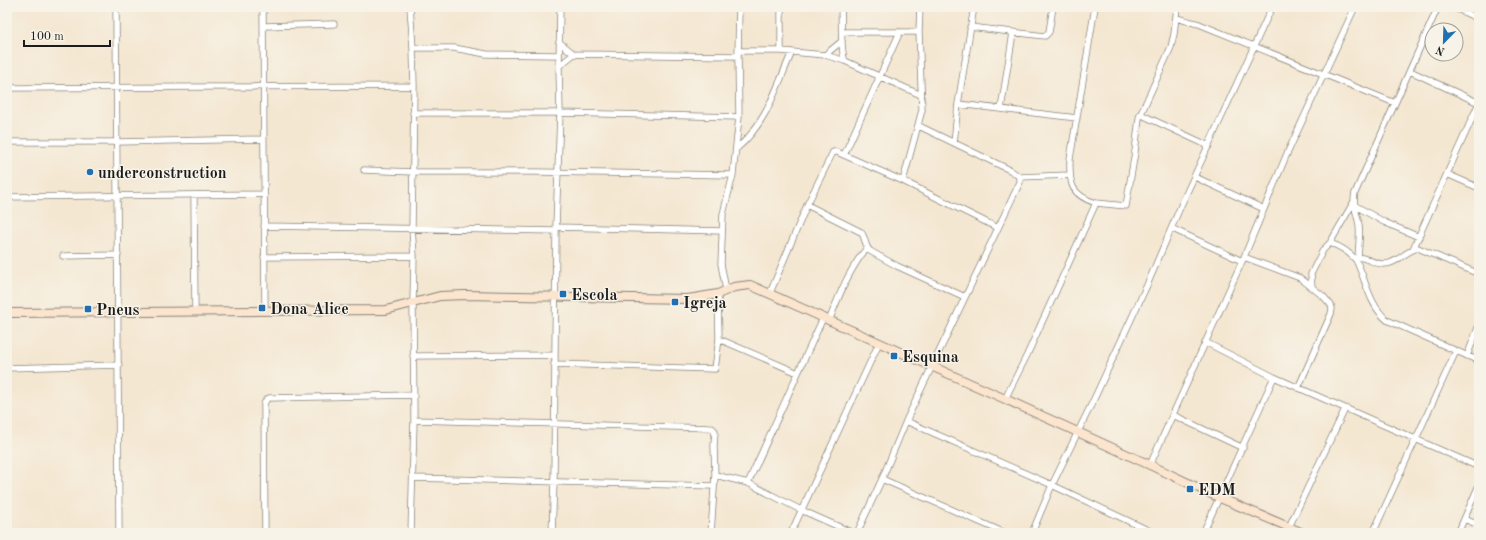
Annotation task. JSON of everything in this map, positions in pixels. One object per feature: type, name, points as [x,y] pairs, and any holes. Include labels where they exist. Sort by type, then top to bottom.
[{"type":"street","points":[[116,7],[118,142],[119,533]]},
{"type":"street","points":[[263,7],[265,311]]},
{"type":"street","points":[[410,7],[414,86],[412,229],[414,256],[414,420],[411,533]]},
{"type":"street","points":[[552,533],[554,482],[556,228],[560,113],[560,7]]},
{"type":"street","points":[[726,290],[721,264],[722,231],[723,214],[733,176],[739,117],[739,7]]},
{"type":"street","points":[[781,7],[781,51]]},
{"type":"street","points":[[841,7],[843,56],[845,61]]},
{"type":"street","points":[[903,181],[922,110],[919,32],[920,7]]},
{"type":"street","points":[[954,143],[958,104],[974,7]]},
{"type":"street","points":[[970,27],[1014,33],[1046,35],[1049,32],[1053,7]]},
{"type":"street","points":[[1095,7],[1070,159],[1071,184],[1074,190],[1081,196],[1096,203],[1126,206],[1140,114],[1171,47],[1177,7]]},
{"type":"street","points":[[1032,533],[1052,485],[1078,433],[1172,229],[1272,7]]},
{"type":"street","points":[[1150,465],[1243,259],[1324,73],[1355,7]]},
{"type":"street","points":[[1438,7],[1355,193],[1354,204],[1359,226],[1359,247],[1357,258],[1375,307],[1381,315],[1387,320],[1479,361]]},
{"type":"street","points":[[1453,7],[1479,19]]},
{"type":"street","points":[[1176,18],[1200,24],[1395,103]]},
{"type":"street","points":[[264,26],[334,24]]},
{"type":"street","points":[[842,32],[919,32]]},
{"type":"street","points":[[844,155],[900,32]]},
{"type":"street","points":[[1001,109],[1014,33]]},
{"type":"street","points":[[825,55],[842,41]]},
{"type":"street","points":[[559,42],[574,54],[738,54],[781,51],[825,55],[845,61],[922,95]]},
{"type":"street","points":[[413,48],[454,48],[486,54],[559,55]]},
{"type":"street","points":[[736,149],[745,142],[760,123],[792,52]]},
{"type":"street","points":[[559,66],[574,54]]},
{"type":"street","points":[[1410,71],[1479,103],[1413,249]]},
{"type":"street","points":[[7,88],[414,86]]},
{"type":"street","points":[[958,104],[1077,118]]},
{"type":"street","points":[[413,113],[560,113],[739,117]]},
{"type":"street","points":[[1140,114],[1209,146]]},
{"type":"street","points":[[918,126],[1010,170],[1020,177],[1070,176]]},
{"type":"street","points":[[7,142],[118,142],[263,139]]},
{"type":"street","points":[[770,293],[807,205],[832,153],[834,152],[903,181],[998,228]]},
{"type":"street","points":[[364,170],[413,172],[558,172],[733,176]]},
{"type":"street","points":[[1447,174],[1479,188]]},
{"type":"street","points":[[857,533],[882,479],[906,421],[1020,182],[1020,177]]},
{"type":"street","points":[[1195,177],[1264,209]]},
{"type":"street","points":[[7,197],[264,194]]},
{"type":"street","points":[[194,195],[195,312]]},
{"type":"street","points":[[1005,399],[1027,355],[1096,203]]},
{"type":"street","points":[[1354,204],[1384,222],[1419,237]]},
{"type":"street","points":[[1312,288],[1311,274],[1323,250],[1330,242],[1354,204]]},
{"type":"street","points":[[807,205],[861,232],[864,235],[867,248],[870,251],[897,266],[965,297]]},
{"type":"street","points":[[264,226],[412,229],[556,228],[722,231]]},
{"type":"street","points":[[1172,229],[1243,259],[1300,278],[1323,296],[1331,305],[1332,309],[1298,388]]},
{"type":"street","points":[[1330,242],[1357,258],[1367,258],[1377,263],[1388,264],[1413,249],[1423,249],[1479,274]]},
{"type":"street","points":[[1359,247],[1367,258]]},
{"type":"street","points":[[748,483],[798,373],[854,267],[867,248]]},
{"type":"street","points":[[63,256],[118,255]]},
{"type":"street","points":[[264,257],[414,256]]},
{"type":"street","points":[[1300,278],[1311,274]]},
{"type":"street","points":[[7,313],[386,310],[440,296],[465,295],[682,299],[718,294],[739,286],[750,285],[879,344],[1005,399],[1220,498],[1303,533]]},
{"type":"street","points":[[554,364],[715,369],[719,339],[718,294]]},
{"type":"street","points":[[1467,356],[1479,325]]},
{"type":"street","points":[[719,339],[798,373]]},
{"type":"street","points":[[1205,342],[1298,388],[1479,467]]},
{"type":"street","points":[[790,533],[879,344]]},
{"type":"street","points":[[1373,533],[1456,351]]},
{"type":"street","points":[[413,356],[554,355]]},
{"type":"street","points":[[7,368],[119,365]]},
{"type":"street","points":[[1203,533],[1274,377]]},
{"type":"street","points":[[265,533],[264,404],[266,400],[269,398],[414,395]]},
{"type":"street","points":[[1289,527],[1346,409]]},
{"type":"street","points":[[1173,415],[1243,448]]},
{"type":"street","points":[[414,420],[712,428],[715,431],[715,475],[711,533]]},
{"type":"street","points":[[906,421],[1052,485],[1154,533]]},
{"type":"street","points":[[715,475],[748,483],[801,510],[853,533]]},
{"type":"street","points":[[413,478],[714,486]]},
{"type":"street","points":[[882,479],[1005,533]]},
{"type":"street","points":[[1458,533],[1479,485]]},
{"type":"street","points":[[1464,519],[1479,525]]},
{"type":"place","name":"underconstruction","points":[[90,172]]},
{"type":"place","name":"Escola","points":[[563,294]]},
{"type":"place","name":"Igreja","points":[[675,302]]},
{"type":"place","name":"Dona Alice","points":[[262,308]]},
{"type":"place","name":"Pneus","points":[[88,309]]},
{"type":"place","name":"Esquina","points":[[894,356]]},
{"type":"place","name":"EDM","points":[[1190,489]]}]
